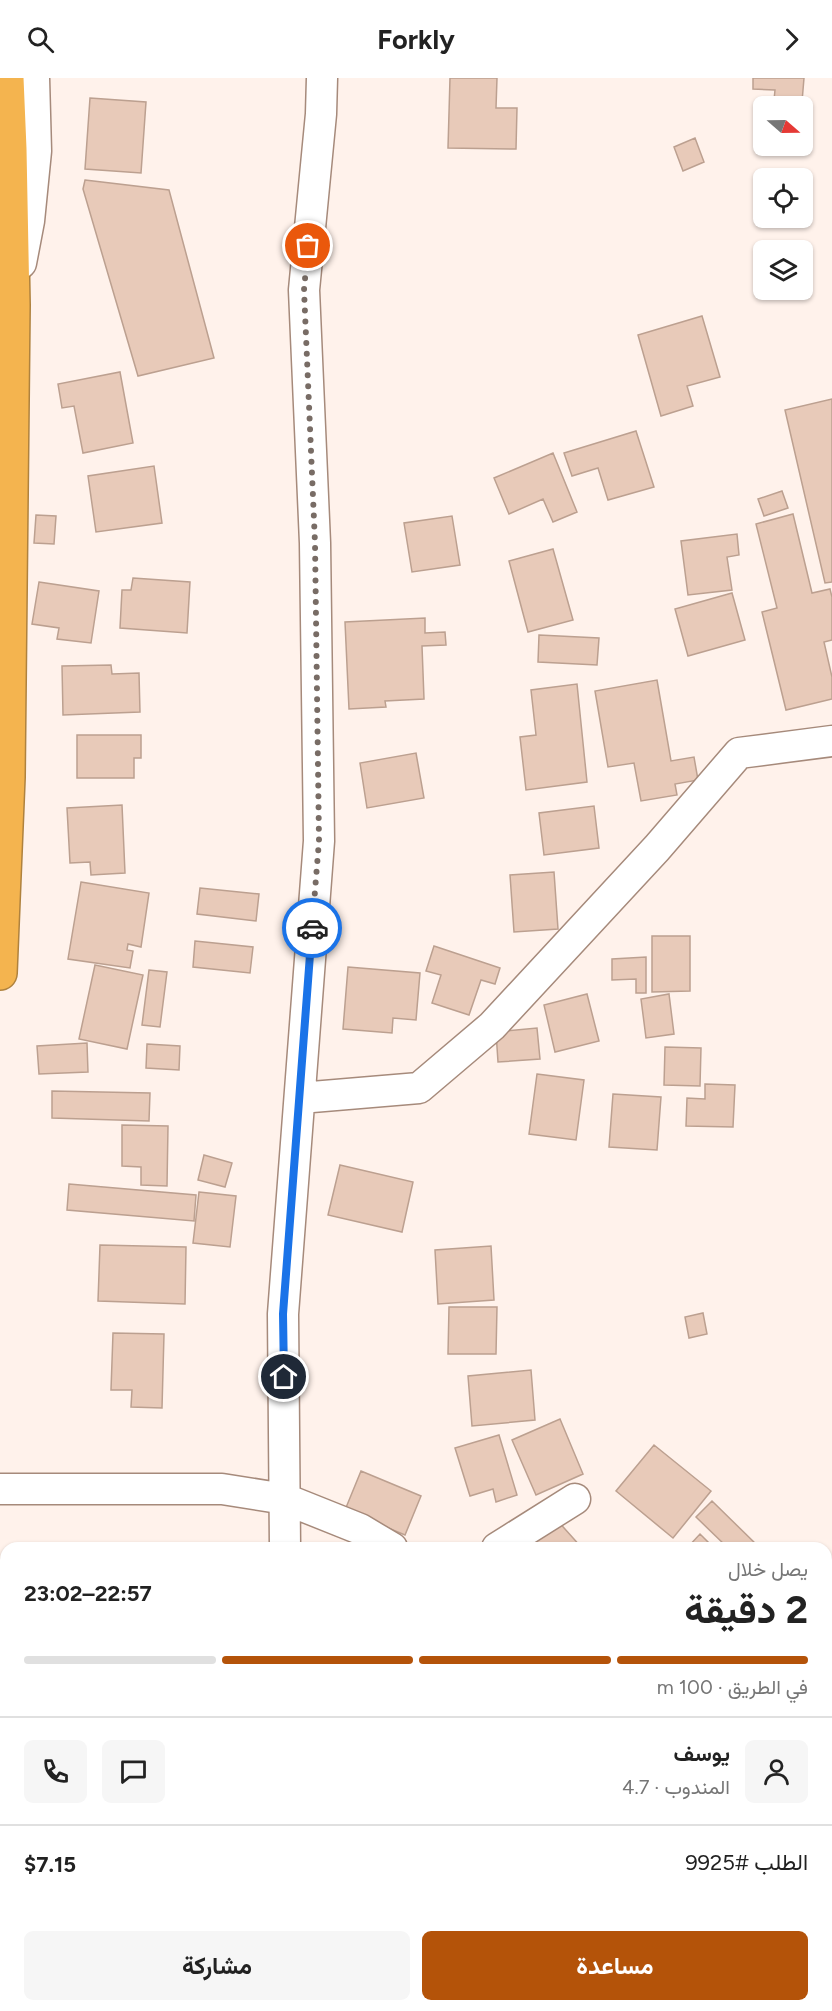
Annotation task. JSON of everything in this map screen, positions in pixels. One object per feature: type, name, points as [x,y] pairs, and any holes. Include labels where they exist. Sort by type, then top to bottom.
[{"type":"highway","points":[[0,973],[8,777],[13,304],[7,78]]},
{"type":"street","points":[[13,304],[28,221],[36,151],[34,78]]},
{"type":"street","points":[[285,1542],[283,1314],[319,841],[315,543],[304,290],[321,114],[322,78]]},
{"type":"street","points":[[300,1098],[419,1088],[492,1026],[657,848],[739,753],[832,741]]},
{"type":"street","points":[[0,1488],[222,1489],[285,1498],[360,1529],[382,1542]]},
{"type":"street","points":[[507,1542],[575,1499]]},
{"type":"building","points":[[450,78],[497,78],[496,108],[517,108],[516,149],[448,148]]},
{"type":"building","points":[[753,78],[804,78],[802,96],[774,96],[775,90],[753,89]]},
{"type":"building","points":[[90,98],[146,102],[141,173],[85,169]]},
{"type":"building","points":[[695,138],[704,162],[683,171],[674,147]]},
{"type":"building","points":[[85,180],[169,190],[214,358],[138,376],[83,189]]},
{"type":"building","points":[[702,316],[720,377],[687,386],[693,406],[661,416],[638,335]]},
{"type":"building","points":[[120,372],[133,443],[83,453],[74,406],[62,408],[58,384]]},
{"type":"building","points":[[832,399],[832,582],[825,583],[785,410]]},
{"type":"building","points":[[636,431],[654,487],[608,500],[598,468],[572,476],[564,453]]},
{"type":"building","points":[[553,453],[577,512],[553,522],[543,499],[509,514],[494,478]]},
{"type":"building","points":[[154,466],[162,523],[96,532],[88,476]]},
{"type":"building","points":[[782,491],[788,508],[764,516],[758,499]]},
{"type":"building","points":[[793,514],[812,593],[830,589],[832,597],[832,640],[824,642],[832,677],[832,699],[786,710],[762,612],[777,608],[756,524]]},
{"type":"building","points":[[36,515],[56,516],[54,544],[34,543]]},
{"type":"building","points":[[452,516],[460,565],[412,572],[404,523]]},
{"type":"building","points":[[737,534],[739,555],[727,557],[732,590],[688,595],[681,541]]},
{"type":"building","points":[[553,549],[573,620],[528,632],[509,561]]},
{"type":"building","points":[[133,578],[190,582],[187,633],[120,628],[122,590],[131,590]]},
{"type":"building","points":[[39,582],[99,591],[91,643],[57,639],[59,628],[32,624]]},
{"type":"building","points":[[732,593],[745,640],[688,656],[675,609]]},
{"type":"building","points":[[425,618],[425,633],[445,632],[446,645],[422,646],[424,699],[385,701],[386,707],[349,709],[345,622]]},
{"type":"building","points":[[539,635],[599,638],[597,665],[538,662]]},
{"type":"building","points":[[111,665],[112,674],[139,673],[140,712],[63,715],[62,666]]},
{"type":"building","points":[[657,680],[671,761],[694,757],[698,780],[675,784],[677,795],[641,801],[634,763],[608,767],[595,691]]},
{"type":"building","points":[[577,684],[587,782],[526,790],[520,737],[536,735],[531,690]]},
{"type":"building","points":[[77,735],[141,735],[141,758],[134,758],[134,778],[77,778]]},
{"type":"building","points":[[416,753],[424,798],[367,808],[360,763]]},
{"type":"building","points":[[122,805],[125,873],[91,875],[90,862],[70,863],[67,808]]},
{"type":"building","points":[[594,806],[599,848],[544,855],[539,813]]},
{"type":"building","points":[[554,872],[558,929],[514,932],[510,875]]},
{"type":"building","points":[[81,882],[149,893],[141,947],[128,944],[127,950],[133,951],[130,968],[68,959]]},
{"type":"building","points":[[200,888],[259,894],[256,921],[197,914]]},
{"type":"building","points":[[652,936],[690,936],[690,991],[652,992]]},
{"type":"building","points":[[195,941],[253,947],[250,973],[193,967]]},
{"type":"building","points":[[434,946],[500,968],[495,984],[481,980],[469,1015],[432,1003],[441,975],[426,971]]},
{"type":"building","points":[[646,957],[646,993],[636,993],[636,979],[612,980],[612,959]]},
{"type":"building","points":[[95,965],[143,975],[127,1049],[79,1039]]},
{"type":"building","points":[[348,967],[420,973],[416,1020],[393,1018],[392,1033],[343,1029]]},
{"type":"building","points":[[149,970],[167,972],[160,1027],[142,1025]]},
{"type":"building","points":[[587,994],[599,1041],[555,1052],[544,1005]]},
{"type":"building","points":[[669,994],[674,1034],[646,1038],[641,999]]},
{"type":"building","points":[[537,1028],[540,1059],[498,1062],[496,1032]]},
{"type":"building","points":[[87,1043],[88,1072],[39,1074],[37,1046]]},
{"type":"building","points":[[147,1044],[180,1046],[179,1070],[146,1068]]},
{"type":"building","points":[[665,1047],[701,1048],[700,1086],[664,1085]]},
{"type":"building","points":[[537,1074],[584,1080],[576,1140],[529,1134]]},
{"type":"building","points":[[705,1084],[735,1085],[733,1127],[686,1126],[687,1098],[705,1099]]},
{"type":"building","points":[[52,1091],[150,1093],[149,1121],[52,1118]]},
{"type":"building","points":[[613,1094],[661,1097],[657,1150],[609,1147]]},
{"type":"building","points":[[122,1125],[168,1126],[167,1186],[141,1185],[141,1167],[122,1166]]},
{"type":"building","points":[[204,1155],[232,1163],[225,1187],[198,1180]]},
{"type":"building","points":[[340,1165],[413,1182],[402,1232],[328,1215]]},
{"type":"building","points":[[69,1184],[196,1195],[194,1221],[67,1210]]},
{"type":"building","points":[[199,1192],[236,1196],[230,1247],[193,1243]]},
{"type":"building","points":[[100,1245],[186,1247],[185,1304],[98,1301]]},
{"type":"building","points":[[491,1246],[494,1300],[438,1304],[435,1250]]},
{"type":"building","points":[[449,1307],[497,1307],[496,1354],[448,1354]]},
{"type":"building","points":[[703,1313],[707,1334],[689,1338],[685,1317]]},
{"type":"building","points":[[113,1333],[164,1334],[162,1408],[131,1407],[132,1390],[111,1390]]},
{"type":"building","points":[[531,1370],[535,1420],[472,1426],[468,1376]]},
{"type":"building","points":[[560,1419],[583,1474],[536,1495],[512,1440]]},
{"type":"building","points":[[499,1435],[517,1495],[496,1502],[493,1489],[470,1496],[455,1448]]},
{"type":"building","points":[[654,1445],[711,1491],[673,1538],[616,1491]]},
{"type":"building","points":[[361,1471],[421,1496],[405,1535],[345,1510]]},
{"type":"building","points":[[712,1501],[754,1542],[722,1542],[696,1517]]},
{"type":"building","points":[[556,1519],[577,1542],[530,1542]]},
{"type":"building","points":[[700,1534],[708,1542],[693,1542]]},
{"type":"way so far","points":[[308,246],[304,290],[315,543],[319,841],[312,928]]},
{"type":"route","points":[[284,1377],[283,1314],[312,928]]}]
